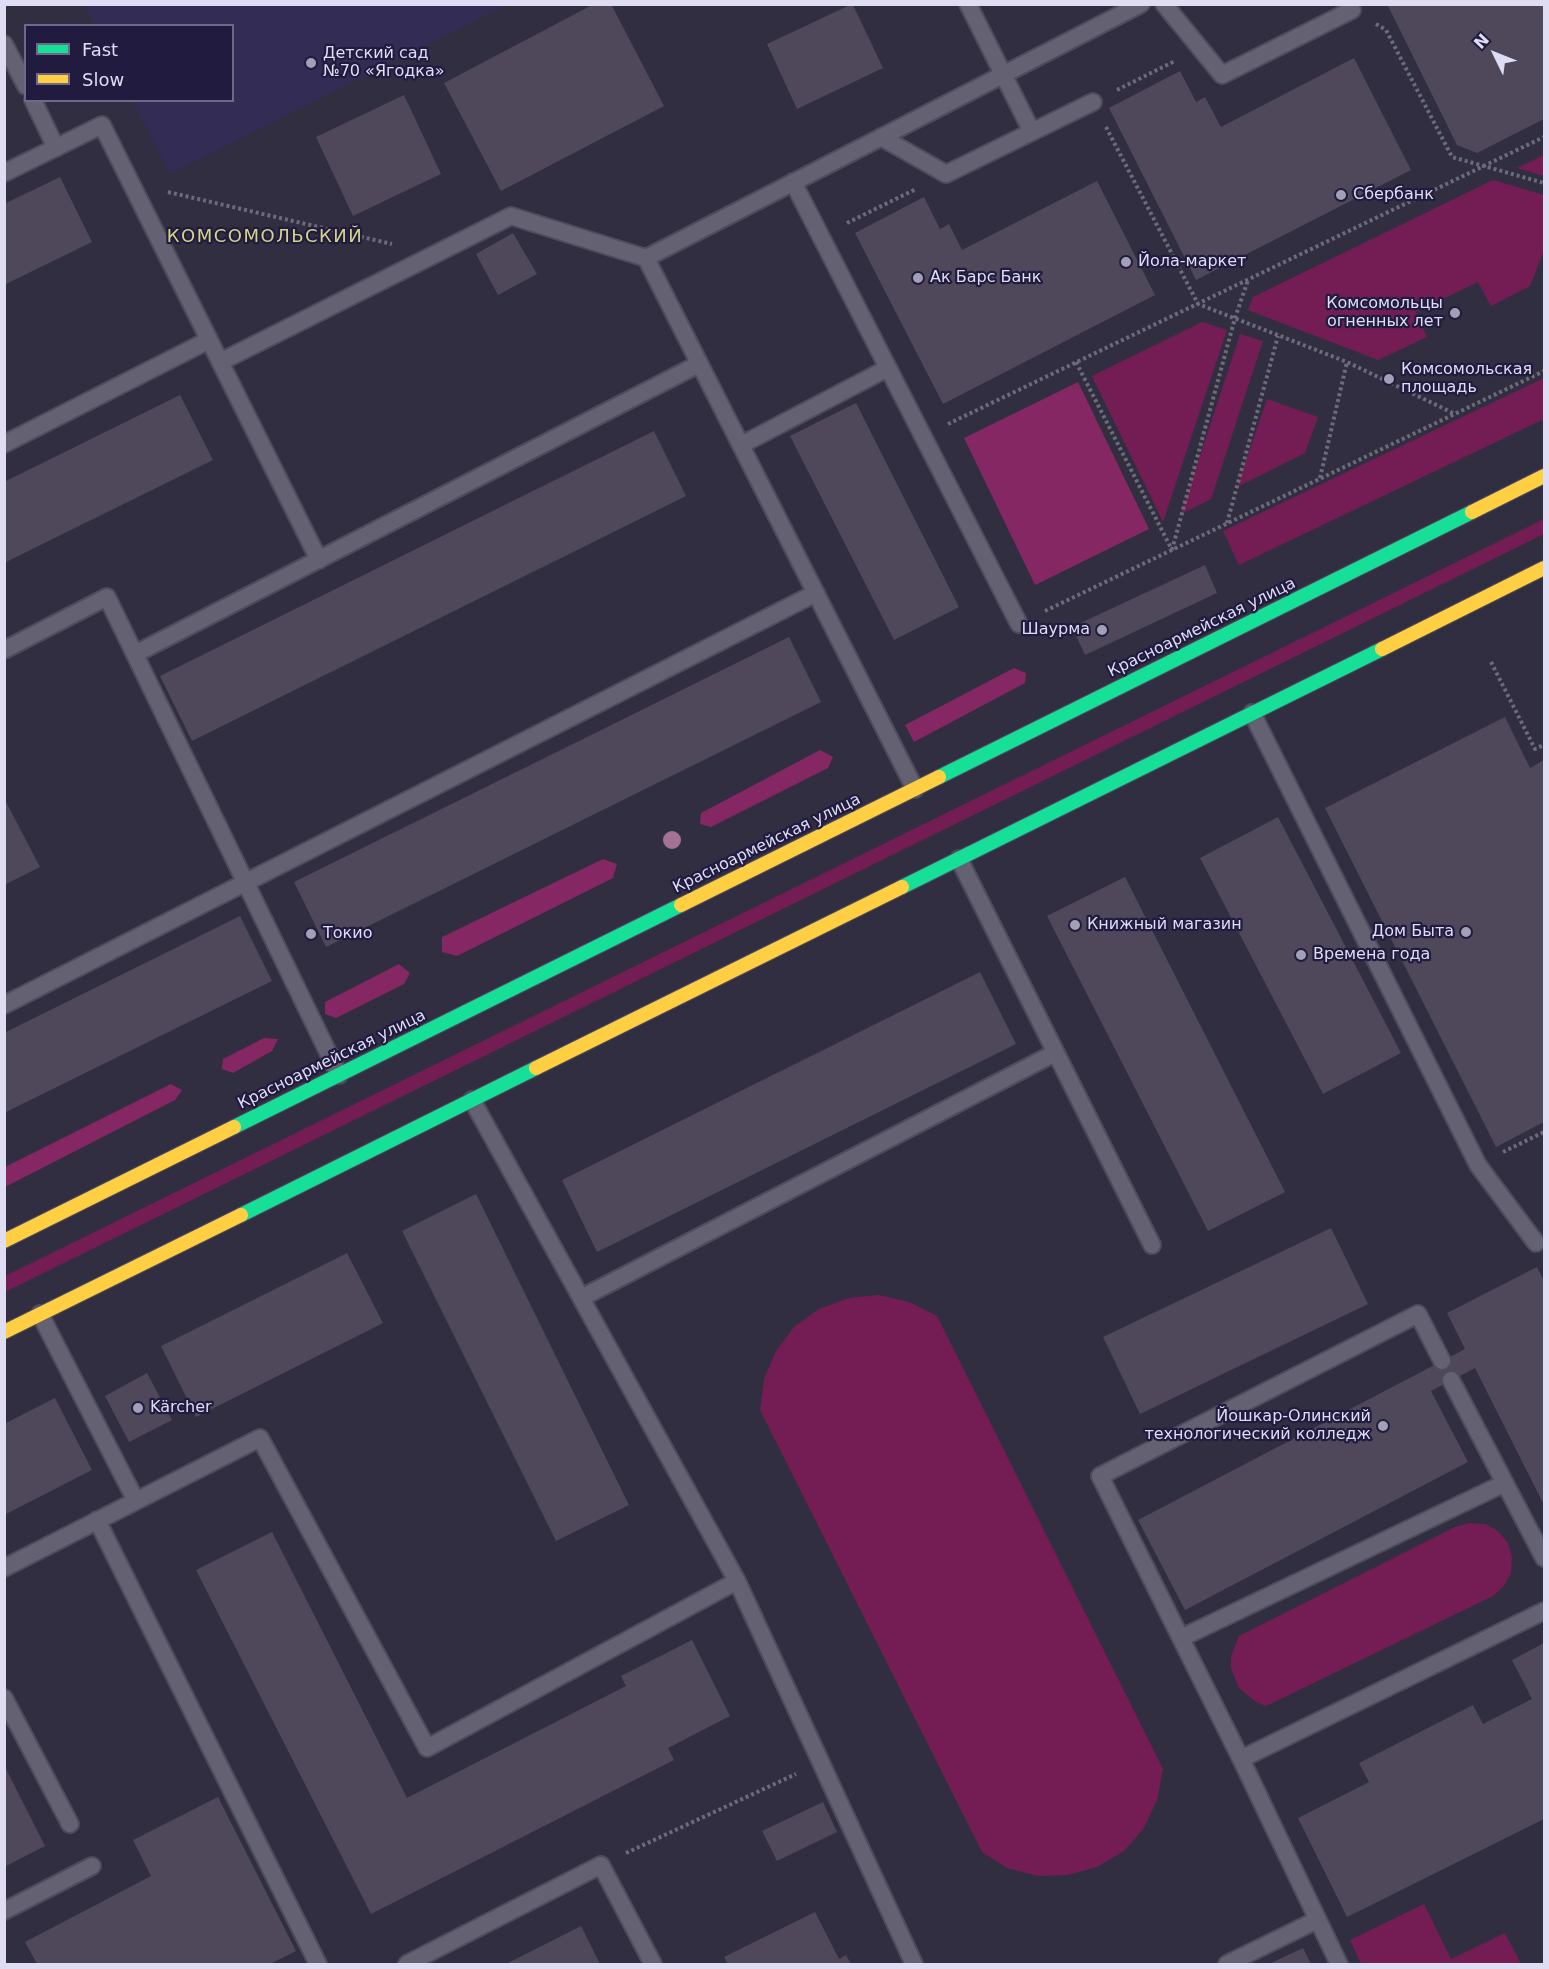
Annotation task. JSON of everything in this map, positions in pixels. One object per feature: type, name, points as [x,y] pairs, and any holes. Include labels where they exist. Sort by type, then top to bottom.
[{"type":"main road","name":"Красноармейская улица","points":[[4,1241],[1545,476]]},
{"type":"main road","points":[[4,1332],[1545,568]]},
{"type":"lane","points":[[968,4],[1032,132]]},
{"type":"lane","points":[[220,362],[511,216],[646,258],[1141,4]]},
{"type":"lane","points":[[1164,4],[1222,75],[1351,7]]},
{"type":"lane","points":[[4,44],[24,82]]},
{"type":"lane","points":[[34,102],[56,147]]},
{"type":"lane","points":[[881,137],[946,174],[1093,102]]},
{"type":"lane","points":[[4,173],[102,125],[319,560]]},
{"type":"lane","points":[[793,182],[1019,624]]},
{"type":"lane","points":[[646,258],[915,789]]},
{"type":"lane","points":[[4,444],[209,340]]},
{"type":"lane","points":[[135,654],[699,364]]},
{"type":"lane","points":[[741,445],[888,368]]},
{"type":"lane","points":[[4,1005],[816,593]]},
{"type":"lane","points":[[4,650],[107,597],[339,1075]]},
{"type":"lane","points":[[1252,713],[1478,1165],[1536,1243]]},
{"type":"lane","points":[[959,859],[1152,1245]]},
{"type":"lane","points":[[581,1298],[1055,1053]]},
{"type":"lane","points":[[472,1100],[737,1581],[914,1965]]},
{"type":"lane","points":[[40,1314],[136,1501]]},
{"type":"lane","points":[[1339,1965],[1100,1476],[1418,1314],[1442,1361]]},
{"type":"lane","points":[[1451,1380],[1545,1558]]},
{"type":"lane","points":[[4,1568],[260,1438],[428,1749],[737,1581]]},
{"type":"lane","points":[[1181,1638],[1505,1483]]},
{"type":"lane","points":[[97,1520],[318,1965]]},
{"type":"lane","points":[[1240,1759],[1545,1611]]},
{"type":"lane","points":[[4,1698],[70,1824]]},
{"type":"lane","points":[[407,1965],[601,1865],[653,1965]]},
{"type":"lane","points":[[4,1911],[92,1866]]},
{"type":"lane","points":[[1227,1965],[1317,1920]]},
{"type":"path","points":[[1351,7],[1386,30],[1452,158],[1545,183]]},
{"type":"path","points":[[1200,49],[1093,102],[1198,304],[1347,362],[1455,414]]},
{"type":"path","points":[[923,436],[1545,137]]},
{"type":"path","points":[[821,236],[946,174]]},
{"type":"path","points":[[131,183],[436,254]]},
{"type":"path","points":[[1172,550],[1235,318],[1248,280]]},
{"type":"path","points":[[1226,524],[1278,336]]},
{"type":"path","points":[[1076,362],[1172,550]]},
{"type":"path","points":[[1320,479],[1347,362]]},
{"type":"path","points":[[1019,624],[1545,371]]},
{"type":"path","points":[[1491,662],[1535,749],[1545,745]]},
{"type":"path","points":[[1478,1165],[1545,1132]]},
{"type":"path","points":[[601,1865],[821,1762]]},
{"type":"shaded area","name":"Детский сад №70 «Ягодка»","points":[[85,5],[505,5],[170,174],[134,102],[234,102],[234,24],[94,24]]},
{"type":"shaded area","points":[[1544,155],[1544,176],[1517,168]]},
{"type":"shaded area","points":[[1493,180],[1544,195],[1544,250],[1530,286],[1491,306],[1478,282],[1416,312],[1427,337],[1378,360],[1248,310],[1253,297]]},
{"type":"shaded area","points":[[1202,322],[1227,330],[1163,522],[1092,376]]},
{"type":"shaded area","points":[[1240,334],[1263,341],[1211,499],[1181,514]]},
{"type":"shaded area","points":[[1544,378],[1544,419],[1239,565],[1223,531]]},
{"type":"shaded area","points":[[1078,382],[1149,529],[1035,585],[964,438]]},
{"type":"shaded area","points":[[1267,399],[1318,417],[1305,453],[1237,487]]},
{"type":"shaded area","points":[[1544,519],[1544,534],[5,1292],[5,1276]]},
{"type":"shaded area","points":[[1014,668],[1026,673],[1025,683],[914,742],[905,725]]},
{"type":"shaded area","points":[[820,750],[833,757],[828,768],[711,827],[700,824],[701,813]]},
{"type":"shaded area","points":[[603,859],[617,864],[613,878],[457,956],[442,952],[442,937]]},
{"type":"shaded area","points":[[399,964],[410,973],[404,984],[336,1018],[325,1014],[325,1002]]},
{"type":"shaded area","points":[[264,1038],[278,1039],[272,1051],[233,1073],[222,1069],[223,1059]]},
{"type":"shaded area","points":[[171,1084],[182,1090],[175,1100],[5,1187],[5,1167]]},
{"type":"shaded area","points":[[879,1295],[909,1302],[937,1316],[1163,1769],[1157,1800],[1144,1828],[1124,1851],[1097,1867],[1068,1875],[1038,1876],[1007,1868],[982,1852],[760,1410],[764,1379],[776,1351],[794,1327],[819,1309],[849,1298]]},
{"type":"shaded area","points":[[1469,1523],[1485,1524],[1498,1531],[1508,1543],[1512,1557],[1511,1573],[1504,1586],[1493,1596],[1266,1706],[1256,1702],[1239,1688],[1231,1668],[1231,1656],[1239,1636],[1455,1527]]},
{"type":"shaded area","points":[[1424,1904],[1451,1959],[1505,1933],[1521,1964],[1361,1964],[1350,1940]]},
{"type":"building","points":[[594,4],[611,4],[664,106],[501,191],[444,83]]},
{"type":"building","points":[[1387,4],[1544,4],[1544,119],[1477,153],[1457,145]]},
{"type":"building","points":[[853,5],[883,68],[797,109],[767,44]]},
{"type":"building","points":[[1354,58],[1411,170],[1196,280],[1109,108],[1180,71],[1196,102],[1205,97],[1221,127]]},
{"type":"building","points":[[404,95],[441,174],[353,216],[316,137]]},
{"type":"building","points":[[60,177],[92,242],[4,285],[4,204]]},
{"type":"building","points":[[1097,181],[1155,295],[943,404],[855,233],[924,197],[940,229],[949,224],[962,250]]},
{"type":"building","points":[[513,233],[537,274],[498,295],[476,254]]},
{"type":"building","points":[[180,395],[213,460],[4,563],[4,482]]},
{"type":"building","points":[[856,403],[959,607],[894,640],[790,436]]},
{"type":"building","points":[[654,431],[686,496],[192,741],[160,676]]},
{"type":"building","points":[[1205,565],[1217,593],[1085,655],[1072,627]]},
{"type":"building","points":[[789,637],[821,702],[326,947],[294,882]]},
{"type":"building","name":"Дом Быта","points":[[1505,717],[1530,768],[1544,760],[1544,1122],[1496,1147],[1325,808]]},
{"type":"building","points":[[4,798],[40,867],[4,885]]},
{"type":"building","name":"Времена года","points":[[1278,817],[1401,1053],[1323,1094],[1200,858]]},
{"type":"building","points":[[1125,877],[1285,1192],[1208,1231],[1047,916]]},
{"type":"building","points":[[240,916],[272,981],[4,1113],[4,1033]]},
{"type":"building","points":[[980,972],[1016,1044],[597,1252],[562,1180]]},
{"type":"building","points":[[476,1194],[629,1505],[556,1541],[402,1231]]},
{"type":"building","points":[[1331,1228],[1368,1304],[1140,1414],[1103,1337]]},
{"type":"building","points":[[347,1253],[383,1323],[196,1417],[161,1346]]},
{"type":"building","name":"Йошкар-Олинский технологический колледж","points":[[1537,1267],[1544,1281],[1544,1505],[1475,1368],[1431,1391],[1468,1462],[1185,1610],[1138,1520],[1465,1349],[1447,1313]]},
{"type":"building","name":"Kärcher","points":[[147,1373],[172,1420],[129,1442],[105,1396]]},
{"type":"building","points":[[55,1398],[92,1470],[4,1515],[4,1424]]},
{"type":"building","points":[[272,1532],[407,1798],[626,1686],[621,1676],[692,1640],[730,1716],[668,1748],[674,1760],[371,1914],[196,1570]]},
{"type":"building","points":[[1544,1643],[1544,1819],[1347,1917],[1298,1818],[1369,1782],[1359,1763],[1473,1705],[1483,1724],[1532,1699],[1512,1660]]},
{"type":"building","points":[[4,1765],[45,1846],[4,1867]]},
{"type":"building","points":[[218,1797],[296,1951],[270,1964],[37,1964],[25,1942],[151,1876],[133,1840]]},
{"type":"building","points":[[823,1802],[837,1832],[777,1861],[762,1831]]},
{"type":"building","points":[[815,1912],[839,1959],[846,1955],[851,1964],[728,1964],[724,1957]]},
{"type":"building","points":[[581,1926],[600,1964],[506,1964]]},
{"type":"building","points":[[1303,1948],[1311,1964],[1269,1964]]},
{"type":"traffic: fast","points":[[939,777],[1472,512]]},
{"type":"traffic: fast","points":[[902,887],[1382,649]]},
{"type":"traffic: fast","points":[[234,1127],[681,905]]},
{"type":"traffic: fast","points":[[241,1215],[536,1068]]},
{"type":"traffic: slow","points":[[1472,512],[1544,476]]},
{"type":"traffic: slow","points":[[1382,649],[1544,568]]},
{"type":"traffic: slow","points":[[681,905],[939,777]]},
{"type":"traffic: slow","points":[[536,1068],[902,887]]},
{"type":"traffic: slow","points":[[4,1241],[234,1127]]},
{"type":"traffic: slow","points":[[4,1332],[241,1215]]},
{"type":"place","name":"Детский сад №70 «Ягодка»","points":[[311,63]]},
{"type":"place","name":"Сбербанк","points":[[1341,195]]},
{"type":"place","name":"Йола-маркет","points":[[1126,262]]},
{"type":"place","name":"Ак Барс Банк","points":[[918,278]]},
{"type":"place","name":"Комсомольцы огненных лет","points":[[1455,313]]},
{"type":"place","name":"Комсомольская площадь","points":[[1389,379]]},
{"type":"place","name":"Шаурма","points":[[1102,630]]},
{"type":"place","name":"Книжный магазин","points":[[1075,925]]},
{"type":"place","name":"Дом Быта","points":[[1466,932]]},
{"type":"place","name":"Токио","points":[[311,934]]},
{"type":"place","name":"Времена года","points":[[1301,955]]},
{"type":"place","name":"Kärcher","points":[[138,1408]]},
{"type":"place","name":"Йошкар-Олинский технологический колледж","points":[[1383,1426]]},
{"type":"district","name":"КОМСОМОЛЬСКИЙ","points":[[265,237]]}]
